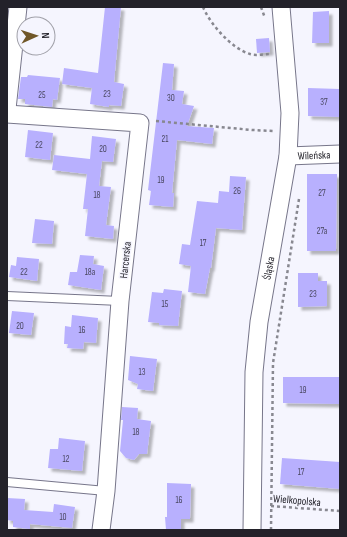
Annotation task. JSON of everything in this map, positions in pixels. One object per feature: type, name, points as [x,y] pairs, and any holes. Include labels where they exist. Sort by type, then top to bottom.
[{"type":"street","points":[[7,109],[18,7]]},
{"type":"street","name":"Śląska","points":[[252,530],[255,365],[260,322],[288,156],[290,113],[282,7]]},
{"type":"street","points":[[7,114],[140,123]]},
{"type":"street","name":"Harcerska","points":[[101,530],[106,491],[120,301],[140,123]]},
{"type":"street","name":"Wileńska","points":[[288,156],[340,154]]},
{"type":"lane","points":[[7,296],[120,301]]},
{"type":"lane","points":[[7,482],[106,491]]},
{"type":"path","points":[[203,7],[210,20],[218,30],[243,51],[252,55],[273,53]]},
{"type":"path","points":[[140,123],[142,119],[276,131]]},
{"type":"path","points":[[271,530],[273,363],[299,195]]},
{"type":"path","name":"Wielkopolska","points":[[252,504],[340,511]]},
{"type":"building","points":[[105,7],[121,7],[114,82],[124,84],[121,106],[109,105],[109,107],[90,104],[92,88],[62,84],[64,68],[98,73]]},
{"type":"building","points":[[329,11],[329,43],[312,43],[313,12]]},
{"type":"building","points":[[269,38],[270,52],[257,53],[256,39]]},
{"type":"building","points":[[163,63],[174,64],[172,90],[184,91],[182,104],[194,106],[187,126],[214,128],[212,144],[177,140],[172,193],[174,193],[173,207],[149,205],[151,191],[148,190]]},
{"type":"building","points":[[28,75],[60,78],[57,100],[53,99],[52,107],[25,104],[25,99],[18,99],[21,77],[27,77]]},
{"type":"building","points":[[308,88],[340,89],[340,117],[308,116]]},
{"type":"building","points":[[28,130],[53,133],[50,160],[25,157]]},
{"type":"building","points":[[92,136],[116,139],[113,162],[102,161],[99,186],[111,187],[106,225],[114,226],[113,239],[85,236],[88,209],[83,209],[87,174],[52,170],[54,155],[90,159]]},
{"type":"building","points":[[307,174],[337,174],[336,251],[307,251]]},
{"type":"building","points":[[230,176],[246,177],[242,230],[216,228],[211,268],[205,294],[188,292],[191,266],[179,264],[182,244],[190,245],[197,201],[218,203],[219,191],[229,192]]},
{"type":"building","points":[[35,219],[54,221],[52,244],[32,243]]},
{"type":"building","points":[[80,255],[94,256],[93,264],[104,266],[101,290],[68,285],[70,272],[77,272]]},
{"type":"building","points":[[17,257],[39,259],[37,281],[9,277],[11,265],[16,266]]},
{"type":"building","points":[[298,273],[318,273],[318,281],[327,281],[327,306],[298,307]]},
{"type":"building","points":[[164,289],[182,291],[178,326],[159,325],[159,323],[148,322],[152,292],[163,293]]},
{"type":"building","points":[[12,311],[34,313],[31,335],[9,333]]},
{"type":"building","points":[[72,315],[98,318],[96,343],[84,342],[83,349],[67,348],[68,344],[64,344],[65,326],[71,327]]},
{"type":"building","points":[[130,356],[157,359],[153,391],[137,389],[138,384],[128,380]]},
{"type":"building","points":[[283,377],[340,377],[340,404],[283,403]]},
{"type":"building","points":[[122,407],[138,408],[137,419],[151,421],[147,454],[139,454],[134,460],[126,458],[120,451],[123,420],[121,420]]},
{"type":"building","points":[[59,438],[85,441],[82,471],[48,468],[50,449],[58,449]]},
{"type":"building","points":[[282,458],[340,462],[340,489],[280,484]]},
{"type":"building","points":[[167,483],[191,484],[190,519],[181,519],[181,530],[166,530],[165,517],[167,517]]},
{"type":"building","points":[[7,498],[25,499],[24,510],[53,512],[54,504],[75,507],[72,528],[30,524],[30,529],[13,527],[13,521],[7,520]]}]
